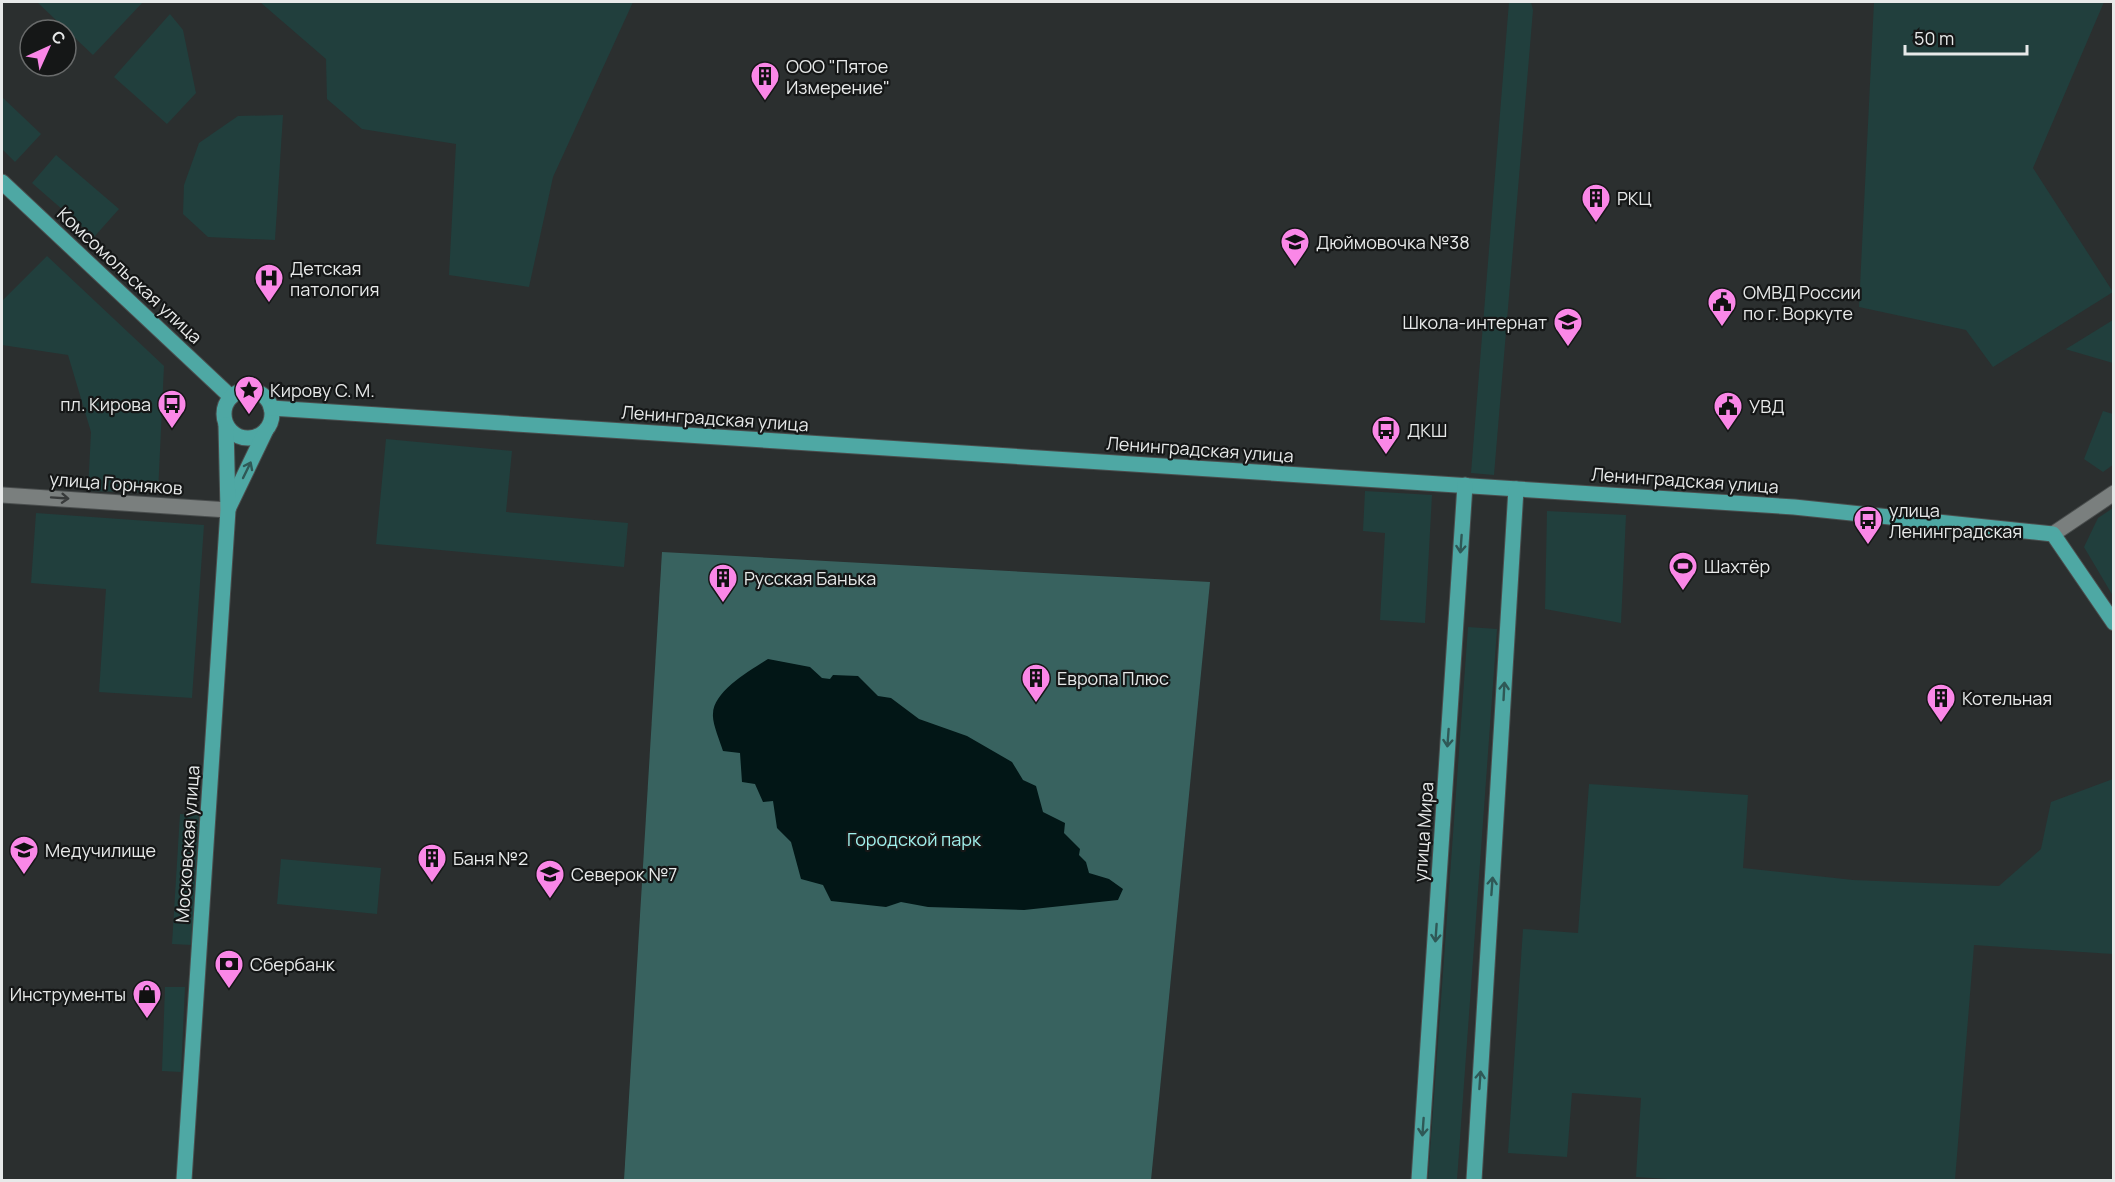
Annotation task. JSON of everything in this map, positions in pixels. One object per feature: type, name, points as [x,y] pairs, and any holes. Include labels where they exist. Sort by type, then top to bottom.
[{"type":"main road","name":"Комсомольская улица","points":[[2,182],[231,397]]},
{"type":"main road","points":[[255,391],[264,397],[271,408],[272,415],[266,430],[260,435],[241,438],[233,434],[226,425],[225,405],[239,392],[255,391]]},
{"type":"main road","name":"Ленинградская улица","points":[[271,408],[1794,507],[2053,534]]},
{"type":"main road","name":"Московская улица","points":[[184,1180],[228,510],[226,425]]},
{"type":"main road","name":"Московская улица","points":[[228,510],[266,430]]},
{"type":"main road","name":"улица Мира","points":[[1419,1180],[1465,485]]},
{"type":"main road","points":[[1474,1180],[1516,489]]},
{"type":"main road","points":[[2053,534],[2114,623]]},
{"type":"street","points":[[2053,534],[2114,493]]},
{"type":"street","name":"улица Горняков","points":[[2,495],[228,510]]},
{"type":"shaded area","points":[[37,2],[143,2],[93,55],[78,41],[78,18],[54,18]]},
{"type":"shaded area","points":[[260,2],[633,2],[553,177],[529,287],[449,275],[456,144],[362,129],[327,99],[326,59]]},
{"type":"shaded area","points":[[1509,2],[1531,2],[1533,10],[1494,475],[1471,473]]},
{"type":"shaded area","points":[[1874,2],[2104,2],[2033,168],[2113,292],[1993,367],[1966,330],[1859,307]]},
{"type":"shaded area","points":[[170,14],[183,30],[196,93],[167,124],[114,77]]},
{"type":"shaded area","points":[[2,97],[41,134],[15,162],[2,149]]},
{"type":"shaded area","points":[[283,115],[275,240],[208,237],[183,214],[184,185],[199,143],[238,116]]},
{"type":"shaded area","points":[[56,155],[119,209],[94,237],[32,183]]},
{"type":"shaded area","points":[[47,256],[164,366],[158,493],[88,491],[91,432],[68,355],[2,345],[2,301]]},
{"type":"shaded area","points":[[2113,320],[2113,363],[2065,349],[2066,349]]},
{"type":"shaded area","points":[[2103,411],[2113,414],[2114,464],[2103,472],[2084,459]]},
{"type":"shaded area","points":[[386,439],[512,451],[506,512],[628,523],[624,567],[376,544]]},
{"type":"shaded area","points":[[1365,491],[1432,495],[1425,623],[1380,620],[1385,533],[1363,531]]},
{"type":"shaded area","points":[[2113,508],[2113,596],[2084,547],[2098,518]]},
{"type":"shaded area","points":[[1547,511],[1626,515],[1621,623],[1545,609]]},
{"type":"shaded area","points":[[36,513],[204,525],[192,698],[99,692],[106,589],[31,583]]},
{"type":"shaded area","points":[[1468,627],[1497,629],[1457,1180],[1428,1180]]},
{"type":"shaded area","points":[[768,659],[810,667],[822,678],[830,679],[833,675],[858,676],[878,696],[891,698],[919,719],[967,736],[1012,762],[1023,780],[1036,786],[1043,812],[1065,823],[1064,833],[1080,849],[1079,855],[1086,862],[1089,873],[1109,879],[1123,889],[1118,900],[1024,910],[928,907],[901,902],[886,907],[831,901],[823,885],[801,879],[791,842],[777,828],[773,801],[763,802],[755,784],[742,782],[740,753],[723,751],[715,727],[713,714],[719,697],[743,675]]},
{"type":"shaded area","points":[[2113,779],[2113,954],[1974,945],[1955,1180],[1683,1180],[1636,1177],[1641,1098],[1572,1093],[1567,1157],[1508,1153],[1523,929],[1578,933],[1589,784],[1748,795],[1743,868],[1853,880],[1999,886],[2041,849],[2051,802]]},
{"type":"shaded area","points":[[180,814],[199,815],[192,945],[172,944]]},
{"type":"shaded area","points":[[281,859],[381,868],[377,914],[277,904]]},
{"type":"shaded area","points":[[165,987],[185,987],[181,1072],[162,1071]]},
{"type":"green space","name":"Городской парк","points":[[662,552],[1210,582],[1151,1180],[624,1180]]},
{"type":"place","name":"ООО \"Пятое Измерение\"","points":[[765,102]]},
{"type":"place","name":"РКЦ","points":[[1596,224]]},
{"type":"place","name":"Дюймовочка №38","points":[[1295,268]]},
{"type":"place","name":"Детская патология","points":[[269,304]]},
{"type":"place","name":"ОМВД России по г. Воркуте","points":[[1722,328]]},
{"type":"place","name":"Школа-интернат","points":[[1568,348]]},
{"type":"place","name":"Кирову С. М.","points":[[249,416]]},
{"type":"place","name":"пл. Кирова","points":[[172,430]]},
{"type":"place","name":"УВД","points":[[1728,432]]},
{"type":"place","name":"ДКШ","points":[[1386,456]]},
{"type":"place","name":"улица Ленинградская","points":[[1868,546]]},
{"type":"place","name":"Шахтёр","points":[[1683,592]]},
{"type":"place","name":"Русская Банька","points":[[723,604]]},
{"type":"place","name":"Европа Плюс","points":[[1036,704]]},
{"type":"place","name":"Котельная","points":[[1941,724]]},
{"type":"place","name":"Медучилище","points":[[24,876]]},
{"type":"place","name":"Баня №2","points":[[432,884]]},
{"type":"place","name":"Северок №7","points":[[550,900]]},
{"type":"place","name":"Сбербанк","points":[[229,990]]},
{"type":"place","name":"Инструменты","points":[[147,1020]]}]
